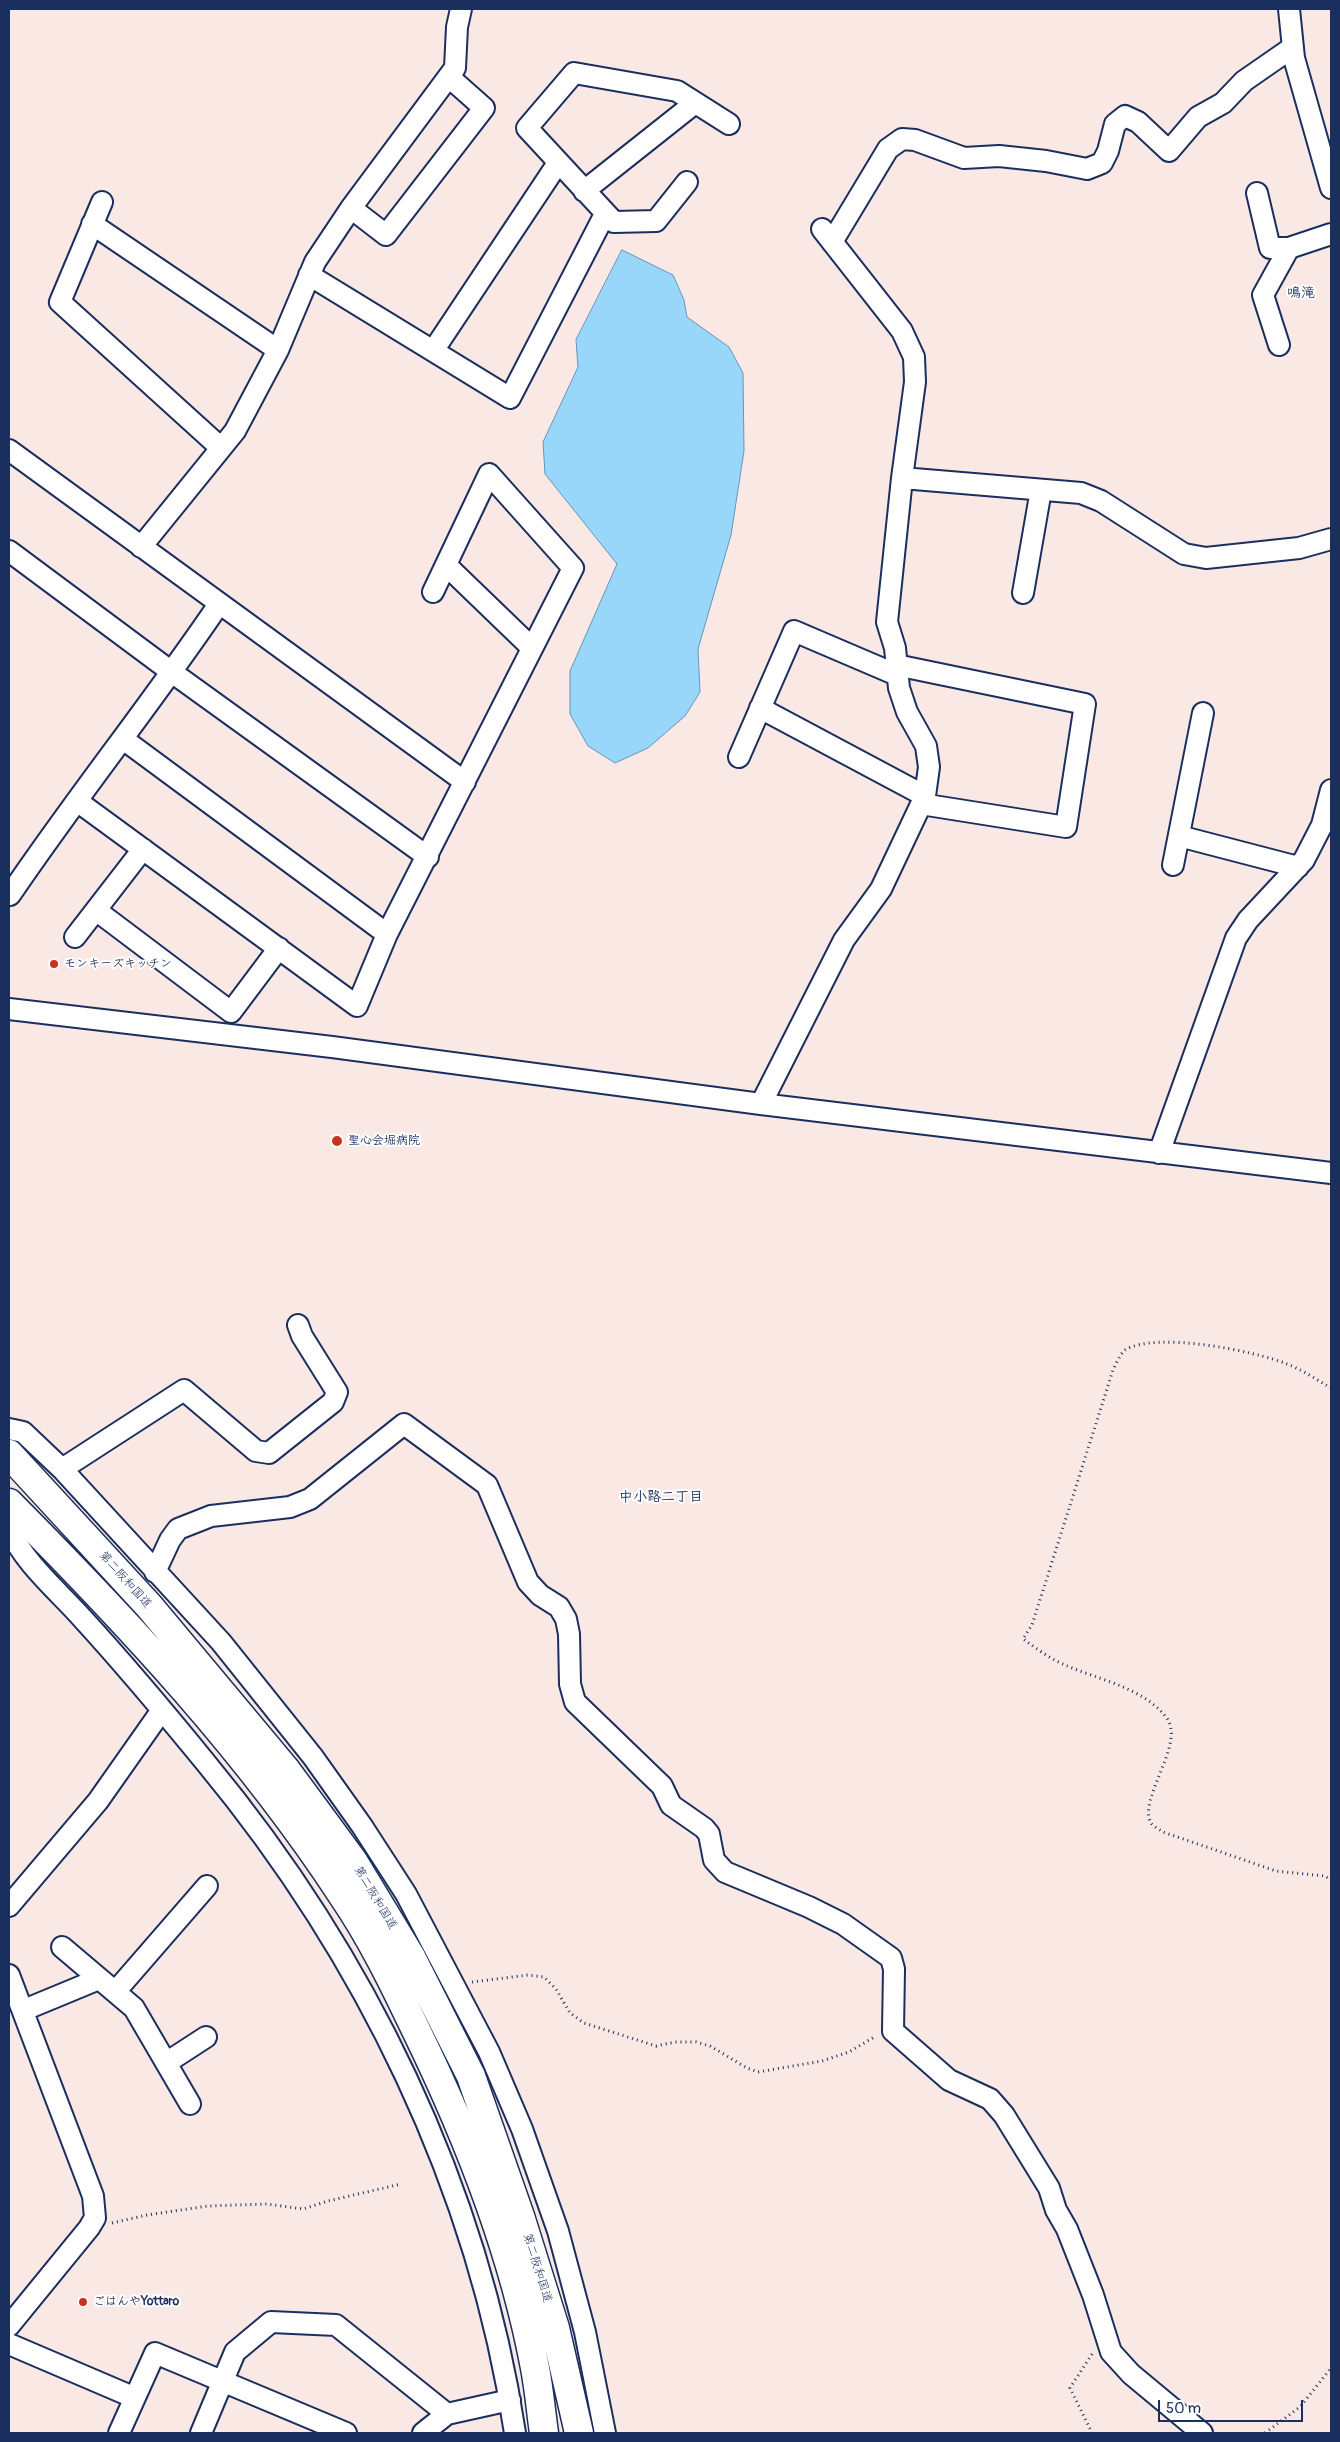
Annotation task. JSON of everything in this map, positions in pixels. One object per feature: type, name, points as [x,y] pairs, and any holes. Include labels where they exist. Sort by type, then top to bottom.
[{"type":"highway","name":"第二阪和国道","points":[[9,1454],[149,1606],[286,1770],[353,1861],[411,1957],[471,2076],[520,2216],[555,2328],[579,2433]]},
{"type":"highway","name":"第二阪和国道","points":[[9,1503],[161,1662],[239,1753],[301,1834],[345,1898],[385,1967],[444,2087],[504,2245],[535,2368],[544,2433]]},
{"type":"street","points":[[141,547],[234,431],[278,350],[315,262],[351,208],[455,68],[457,27],[461,9]]},
{"type":"street","points":[[1289,9],[1293,48],[1322,134],[1331,188]]},
{"type":"street","points":[[761,1104],[844,940],[881,889],[923,800],[929,767],[926,746],[907,712],[898,688],[897,670],[887,622],[902,478],[915,382],[914,357],[902,331],[827,236],[888,149],[902,139],[916,140],[964,158],[999,156],[1046,161],[1087,169],[1102,163],[1108,151],[1115,124],[1125,116],[1138,122],[1169,151],[1198,117],[1223,103],[1244,81],[1293,48]]},
{"type":"street","points":[[687,182],[656,221],[614,222],[527,128],[574,73],[677,92],[729,124]]},
{"type":"street","points":[[351,208],[386,235],[484,108],[449,77]]},
{"type":"street","points":[[584,191],[696,103]]},
{"type":"street","points":[[433,351],[558,163]]},
{"type":"street","points":[[1257,193],[1270,248],[1289,248],[1331,234]]},
{"type":"street","points":[[102,202],[60,302],[221,448]]},
{"type":"street","points":[[309,275],[510,398],[605,214]]},
{"type":"street","points":[[92,224],[278,350]]},
{"type":"street","points":[[1279,344],[1262,295],[1289,248]]},
{"type":"street","points":[[9,450],[465,782]]},
{"type":"street","points":[[77,801],[357,1006],[387,934],[428,857],[573,568],[489,474],[433,592]]},
{"type":"street","points":[[902,478],[1080,493],[1101,501],[1184,554],[1191,556],[1206,558],[1298,548],[1331,539]]},
{"type":"street","points":[[1023,593],[1041,490]]},
{"type":"street","points":[[9,550],[172,673],[428,857]]},
{"type":"street","points":[[446,565],[532,648]]},
{"type":"street","points":[[10,894],[172,673],[219,604]]},
{"type":"street","points":[[739,757],[760,708],[794,631],[897,670],[1085,704],[1066,827],[923,800],[760,708]]},
{"type":"street","points":[[1173,865],[1203,712]]},
{"type":"street","points":[[124,739],[387,934]]},
{"type":"street","points":[[1159,1153],[1236,938],[1248,920],[1304,860],[1322,825],[1331,790]]},
{"type":"street","points":[[1179,836],[1298,867]]},
{"type":"street","points":[[75,937],[97,911],[142,848]]},
{"type":"street","points":[[97,911],[231,1012],[279,948]]},
{"type":"street","points":[[9,1009],[332,1047],[761,1104],[1331,1173]]},
{"type":"street","points":[[62,1470],[184,1390],[256,1451],[269,1454],[333,1402],[337,1392],[302,1336],[298,1325]]},
{"type":"street","points":[[155,1572],[170,1540],[178,1529],[210,1516],[290,1507],[310,1499],[404,1424],[487,1485],[528,1582],[540,1595],[559,1607],[566,1619],[569,1634],[570,1684],[575,1702],[662,1786],[672,1805],[704,1828],[709,1834],[714,1860],[725,1872],[809,1907],[843,1924],[891,1958],[894,1969],[893,2030],[949,2080],[990,2099],[1004,2114],[1050,2188],[1056,2210],[1067,2229],[1093,2295],[1111,2352],[1131,2374],[1202,2433]]},
{"type":"street","points":[[9,1429],[24,1432],[62,1470],[221,1642],[318,1765],[362,1826],[406,1894],[489,2052],[522,2129],[558,2231],[585,2332],[605,2433]]},
{"type":"street","points":[[9,1528],[27,1557],[162,1710],[248,1813],[334,1940],[407,2076],[468,2231],[488,2304],[510,2400],[515,2433]]},
{"type":"street","points":[[9,1906],[98,1801],[162,1710]]},
{"type":"street","points":[[115,1992],[207,1886]]},
{"type":"street","points":[[62,1948],[134,2008],[190,2104]]},
{"type":"street","points":[[9,1975],[24,2010],[93,2196],[95,2218],[89,2228],[9,2326]]},
{"type":"street","points":[[24,2010],[99,1979]]},
{"type":"street","points":[[166,2063],[206,2037]]},
{"type":"street","points":[[201,2433],[235,2352],[271,2322],[336,2325],[447,2414]]},
{"type":"street","points":[[9,2344],[133,2397]]},
{"type":"street","points":[[119,2433],[133,2397],[155,2353],[346,2433]]},
{"type":"street","points":[[423,2433],[447,2414],[510,2400]]},
{"type":"path","points":[[1331,1388],[1288,1364],[1262,1356],[1212,1346],[1159,1342],[1138,1344],[1123,1352],[1113,1370],[1032,1625],[1023,1639],[1063,1664],[1147,1699],[1167,1718],[1172,1732],[1164,1764],[1148,1808],[1151,1823],[1163,1832],[1276,1871],[1325,1876],[1331,1880]]},
{"type":"path","points":[[454,1984],[528,1975],[544,1977],[556,1989],[570,2013],[584,2023],[656,2046],[675,2042],[696,2042],[710,2046],[747,2068],[758,2072],[822,2061],[849,2052],[881,2033],[893,2030]]},
{"type":"path","points":[[89,2228],[147,2214],[208,2206],[267,2204],[303,2209],[328,2201],[401,2184]]},
{"type":"path","points":[[1092,2433],[1070,2388],[1106,2335]]},
{"type":"path","points":[[1265,2433],[1300,2407],[1331,2368]]},
{"type":"water","points":[[622,250],[673,275],[684,300],[687,317],[729,347],[743,373],[744,451],[731,535],[698,649],[700,692],[685,716],[648,748],[615,763],[588,746],[570,714],[570,671],[617,564],[545,474],[543,442],[578,367],[576,340]]},
{"type":"place","name":"モンキーズキッチン","points":[[54,964]]},
{"type":"place","name":"聖心会堀病院","points":[[337,1141]]},
{"type":"place","name":"ごはんやYottaro","points":[[83,2302]]},
{"type":"district","name":"鳴滝","points":[[1301,293]]},
{"type":"district","name":"中小路二丁目","points":[[661,1497]]}]
